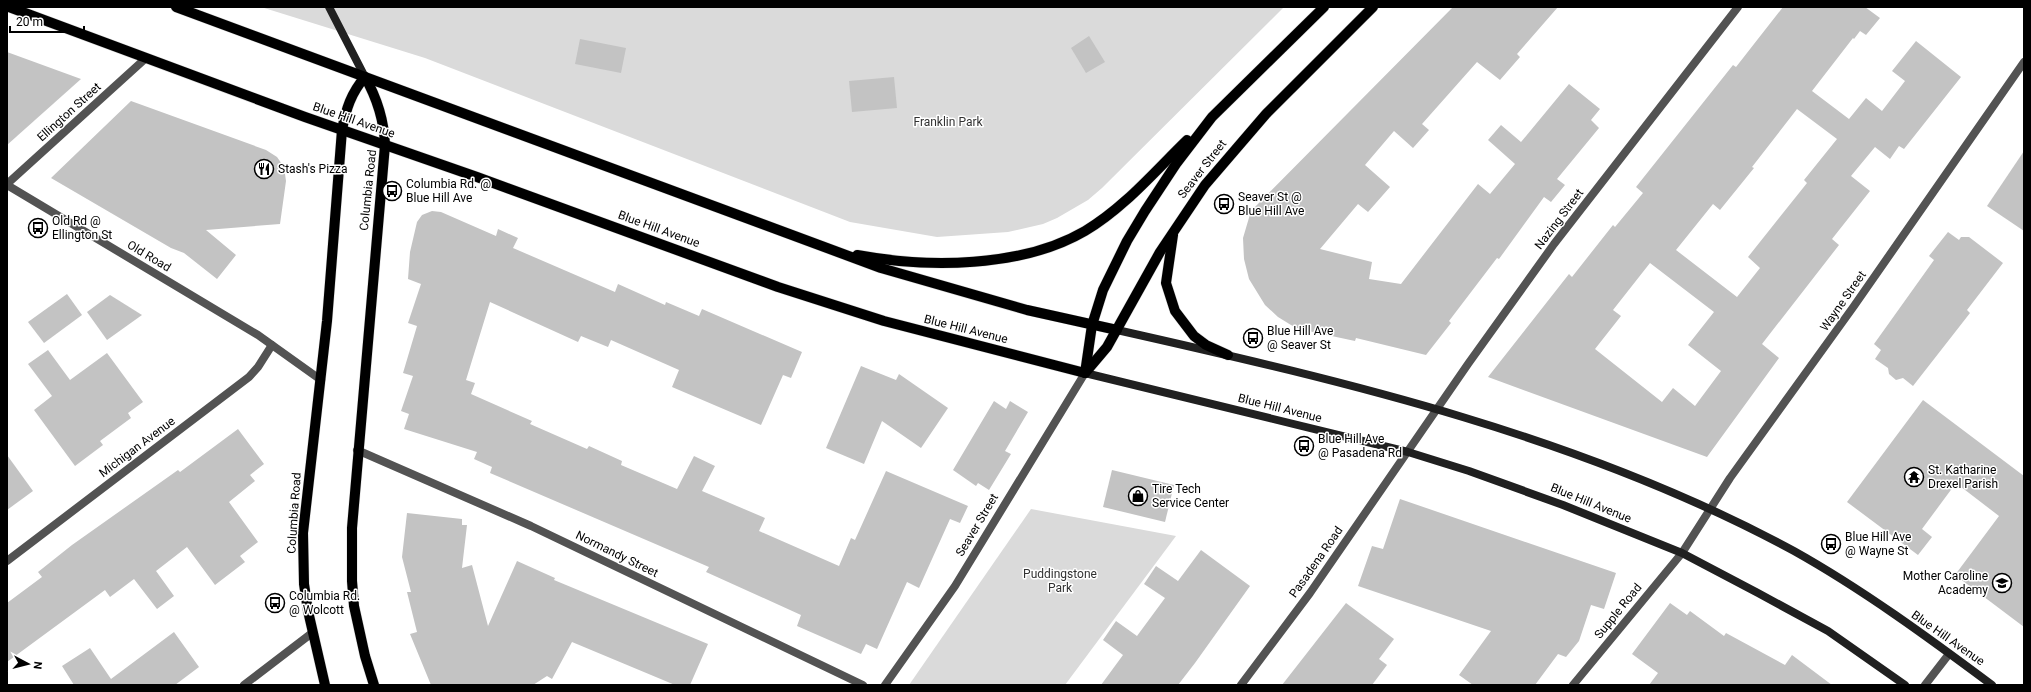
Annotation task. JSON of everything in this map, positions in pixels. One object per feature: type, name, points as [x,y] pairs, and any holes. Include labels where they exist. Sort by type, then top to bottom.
[{"type":"main road","name":"Blue Hill Avenue","points":[[9,7],[342,130],[778,287],[929,333],[1085,373],[1408,452],[1469,471],[1562,505],[1682,553],[1828,630],[1905,685]]},
{"type":"main road","name":"Blue Hill Avenue","points":[[176,7],[826,249],[926,282],[1092,325],[1228,355],[1438,409],[1543,443],[1709,509],[1800,555],[1862,594],[1992,685]]},
{"type":"main road","points":[[328,7],[365,77]]},
{"type":"main road","name":"Seaver Street","points":[[1085,373],[1092,325],[1109,275],[1126,241],[1176,164],[1212,117],[1324,7]]},
{"type":"main road","name":"Seaver Street","points":[[1085,373],[1107,347],[1174,228],[1204,185],[1240,142],[1298,81],[1373,7]]},
{"type":"main road","name":"Columbia Road","points":[[325,685],[312,633],[304,584],[303,532],[321,380],[342,130],[349,101],[356,88],[365,77],[374,92],[380,110],[385,145],[357,450],[352,520],[352,581],[359,632],[374,685]]},
{"type":"main road","points":[[826,249],[889,260],[938,262],[1012,256],[1048,248],[1086,231],[1108,215],[1212,117]]},
{"type":"main road","points":[[1174,228],[1166,283],[1175,311],[1194,336],[1206,345],[1228,355]]},
{"type":"street","name":"Nazing Street","points":[[1408,452],[1468,364],[1554,244],[1738,7]]},
{"type":"street","name":"Ellington Street","points":[[7,185],[146,58]]},
{"type":"street","name":"Wayne Street","points":[[1682,553],[1730,478],[1854,306],[2024,62]]},
{"type":"street","name":"Old Road","points":[[7,185],[258,335],[321,380]]},
{"type":"street","name":"Michigan Avenue","points":[[7,561],[249,377],[258,367],[272,344]]},
{"type":"street","name":"Seaver Street","points":[[885,685],[955,586],[1085,373]]},
{"type":"street","name":"Normandy Street","points":[[357,450],[530,526],[863,685]]},
{"type":"street","name":"Pasadena Road","points":[[1241,685],[1310,593],[1408,452]]},
{"type":"street","name":"Supple Road","points":[[1573,685],[1682,553]]},
{"type":"street","points":[[244,685],[312,633]]},
{"type":"street","points":[[1925,685],[1949,654]]},
{"type":"green space","name":"Franklin Park","points":[[261,7],[1284,7],[1102,188],[1088,200],[1057,218],[1043,224],[1008,232],[937,237],[850,222],[425,58]]},
{"type":"green space","name":"Puddingstone Park","points":[[1031,509],[1176,536],[1065,685],[909,685]]},
{"type":"building","points":[[1453,7],[1558,7],[1517,54],[1520,57],[1500,80],[1477,62],[1422,124],[1429,130],[1413,148],[1394,131],[1365,165],[1390,187],[1368,212],[1358,204],[1320,249],[1372,262],[1369,279],[1401,284],[1478,184],[1490,194],[1515,164],[1488,140],[1501,125],[1521,142],[1569,84],[1600,109],[1591,120],[1599,128],[1557,179],[1565,185],[1551,202],[1544,197],[1499,259],[1497,258],[1449,321],[1451,323],[1426,355],[1356,338],[1355,341],[1299,329],[1278,317],[1265,305],[1249,279],[1244,259],[1243,238],[1251,211]]},
{"type":"building","points":[[1783,7],[1865,7],[1880,18],[1866,35],[1860,31],[1854,39],[1853,38],[1812,91],[1849,119],[1866,98],[1882,111],[1905,81],[1892,71],[1916,41],[1961,77],[1904,149],[1899,146],[1890,159],[1875,147],[1851,176],[1870,191],[1832,239],[1839,245],[1762,344],[1779,358],[1707,457],[1488,377],[1569,274],[1572,277],[1613,225],[1615,227],[1643,193],[1636,187],[1733,65],[1736,67]],"holes":[[[1797,109],[1837,139],[1804,180],[1807,183],[1748,257],[1760,268],[1737,297],[1676,250],[1713,204],[1720,210],[1754,168],[1752,167]],[[1650,263],[1714,312],[1688,345],[1721,371],[1695,406],[1673,388],[1662,402],[1595,349],[1621,316],[1613,310]]]},
{"type":"building","points":[[1089,36],[1105,62],[1086,73],[1071,48]]},
{"type":"building","points":[[580,39],[626,48],[621,73],[575,64]]},
{"type":"building","points":[[7,52],[81,79],[7,145]]},
{"type":"building","points":[[894,77],[897,108],[852,112],[849,81]]},
{"type":"building","points":[[131,101],[266,150],[277,157],[284,167],[286,181],[280,224],[206,230],[236,255],[217,279],[184,253],[171,248],[51,178]]},
{"type":"building","points":[[2024,151],[2024,231],[1987,206]]},
{"type":"building","points":[[432,211],[441,212],[496,236],[498,229],[518,238],[513,248],[615,292],[618,284],[665,305],[666,302],[699,316],[702,309],[802,352],[791,378],[783,375],[761,425],[672,387],[679,370],[611,340],[608,347],[581,336],[578,342],[490,302],[466,380],[475,383],[471,394],[532,421],[530,424],[587,449],[589,446],[622,461],[621,465],[677,489],[694,456],[715,466],[702,491],[765,518],[759,531],[839,566],[851,538],[855,540],[886,471],[968,506],[960,523],[950,519],[919,588],[907,582],[877,649],[866,644],[861,654],[797,626],[801,615],[706,572],[709,567],[490,473],[492,467],[474,459],[477,452],[404,429],[409,414],[401,411],[413,376],[403,373],[417,326],[408,323],[421,284],[408,279],[410,252],[417,222],[422,215]]},
{"type":"building","points":[[1948,232],[1959,240],[1961,237],[1969,237],[2003,263],[1967,310],[1970,313],[1913,386],[1903,378],[1896,380],[1889,374],[1888,368],[1875,359],[1881,350],[1874,344],[1934,260],[1929,256]]},
{"type":"building","points":[[67,294],[82,315],[44,343],[28,322]]},
{"type":"building","points":[[110,295],[142,315],[107,340],[87,312]]},
{"type":"building","points":[[48,350],[70,380],[107,353],[143,402],[128,413],[131,418],[100,441],[103,445],[75,466],[34,410],[52,396],[28,364]]},
{"type":"building","points":[[861,366],[896,380],[899,374],[948,408],[921,448],[882,421],[864,464],[826,448]]},
{"type":"building","name":"St. Katharine Drexel Parish","points":[[1923,400],[2024,476],[2024,627],[1955,575],[1999,516],[1956,483],[1922,529],[1932,537],[1918,555],[1847,502]]},
{"type":"building","points":[[994,401],[1006,409],[1010,401],[1028,412],[1005,451],[1011,454],[989,490],[978,483],[976,486],[953,470]]},
{"type":"building","points":[[238,429],[264,464],[250,475],[255,481],[229,502],[258,542],[240,556],[245,562],[215,585],[187,547],[156,571],[174,596],[157,609],[134,579],[110,597],[105,590],[7,662],[7,603],[42,577],[38,572],[72,545],[178,470],[180,472]]},
{"type":"building","points":[[7,455],[33,491],[7,510]]},
{"type":"building","points":[[1112,470],[1174,485],[1165,522],[1103,507]]},
{"type":"building","points":[[1400,499],[1616,573],[1604,609],[1591,605],[1579,641],[1566,657],[1558,654],[1535,685],[1473,685],[1459,675],[1491,631],[1358,586],[1372,546],[1383,549]]},
{"type":"building","points":[[407,513],[462,519],[462,525],[467,525],[462,568],[472,565],[488,626],[517,561],[555,578],[554,580],[708,644],[690,685],[675,685],[572,642],[552,679],[547,676],[533,685],[431,685],[410,634],[417,632],[407,592],[411,592],[402,557]]},
{"type":"building","points":[[1201,550],[1250,586],[1195,663],[1178,685],[1101,685],[1123,655],[1103,640],[1116,621],[1137,636],[1165,598],[1144,584],[1156,566],[1178,581]]},
{"type":"building","points":[[1346,603],[1394,639],[1379,659],[1387,665],[1372,685],[1282,685]]},
{"type":"building","points":[[1670,603],[1687,615],[1690,611],[1724,636],[1726,633],[1785,665],[1792,655],[1832,685],[1649,685],[1658,673],[1632,654]]},
{"type":"building","points":[[174,632],[199,667],[175,685],[74,685],[62,666],[90,648],[111,679]]},
{"type":"place","name":"Stash's Pizza","points":[[264,169]]},
{"type":"place","name":"Columbia Rd. @ Blue Hill Ave","points":[[392,191]]},
{"type":"place","name":"Seaver St @ Blue Hill Ave","points":[[1224,204]]},
{"type":"place","name":"Old Rd @ Ellington St","points":[[38,228]]},
{"type":"place","name":"Blue Hill Ave @ Seaver St","points":[[1253,338]]},
{"type":"place","name":"Blue Hill Ave @ Pasadena Rd","points":[[1304,446]]},
{"type":"place","name":"St. Katharine Drexel Parish","points":[[1914,477]]},
{"type":"place","name":"Tire Tech Service Center","points":[[1138,496]]},
{"type":"place","name":"Blue Hill Ave @ Wayne St","points":[[1831,544]]},
{"type":"place","name":"Mother Caroline Academy","points":[[2002,583]]},
{"type":"place","name":"Columbia Rd. @ Wolcott","points":[[275,603]]}]
